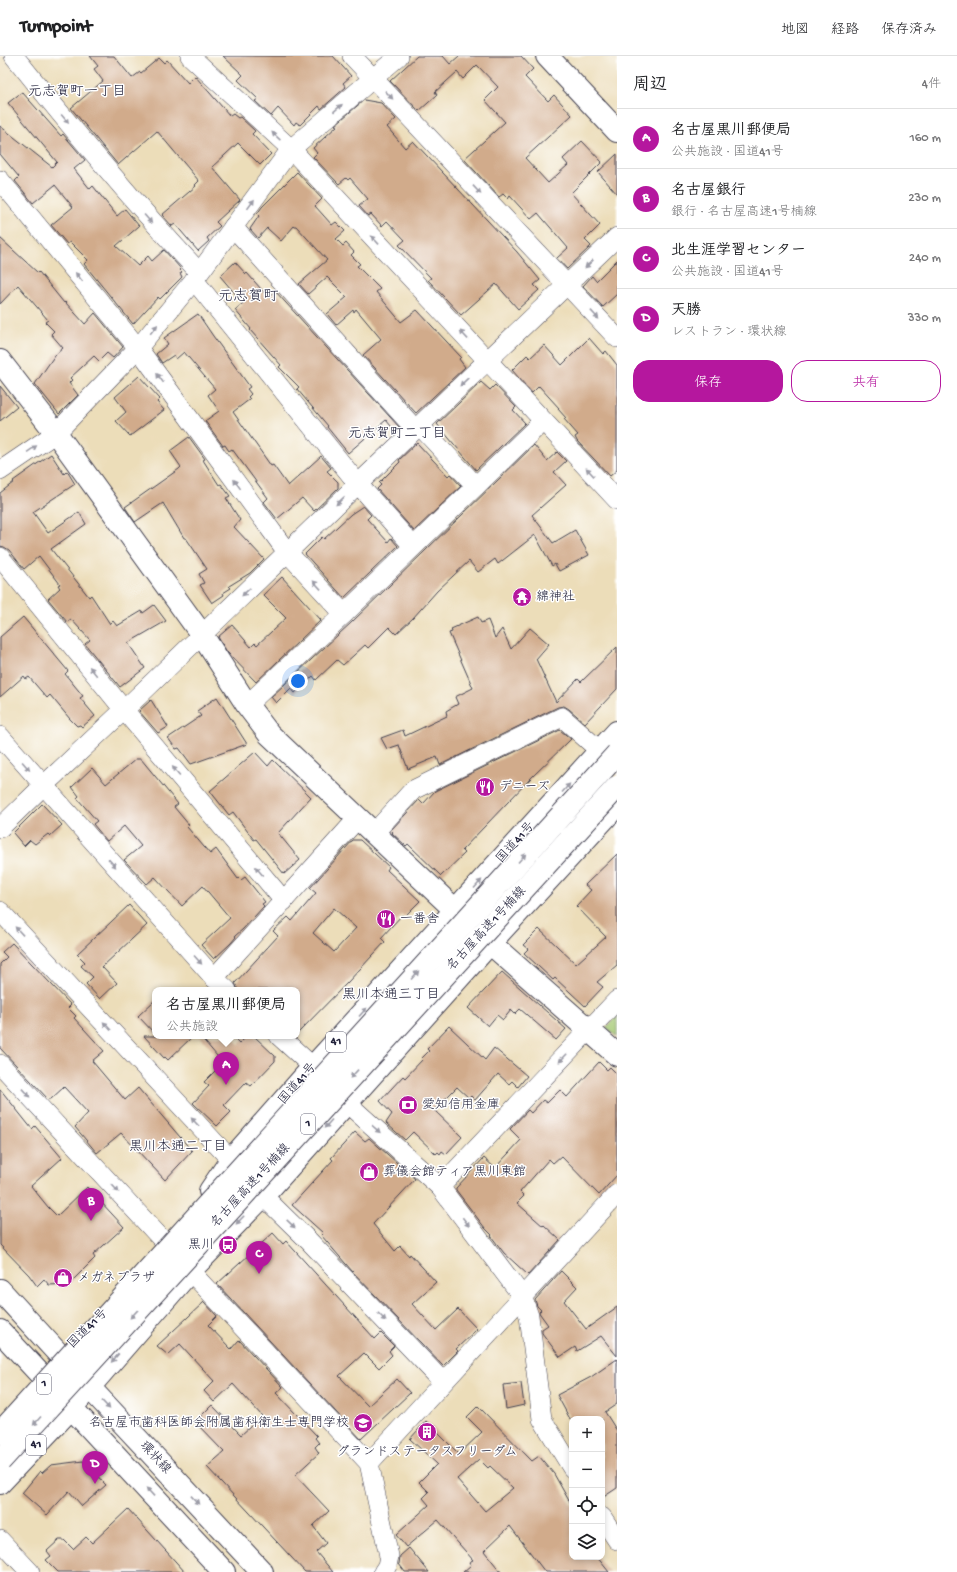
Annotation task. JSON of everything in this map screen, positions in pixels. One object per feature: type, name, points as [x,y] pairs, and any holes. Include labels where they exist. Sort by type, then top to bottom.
[{"type":"main road","points":[[547,56],[617,131]]},
{"type":"main road","points":[[0,361],[56,433],[202,635],[247,705],[269,734],[490,943],[590,1029],[617,1055]]},
{"type":"main road","name":"国道41号","points":[[0,1420],[61,1356],[170,1248],[231,1160],[455,910],[608,753],[617,732]]},
{"type":"main road","name":"名古屋高速1号楠線","points":[[87,1335],[608,753]]},
{"type":"main road","name":"名古屋高速1号楠線","points":[[0,1461],[617,787]]},
{"type":"main road","name":"41","points":[[0,1483],[72,1407],[190,1271],[263,1196],[490,943],[617,805]]},
{"type":"main road","name":"環状線","points":[[0,1290],[89,1388],[262,1572]]},
{"type":"main road","name":"環状線","points":[[0,1331],[224,1572]]},
{"type":"main road","points":[[0,1412],[61,1350],[87,1335]]},
{"type":"main road","name":"1","points":[[0,1434],[87,1335]]},
{"type":"main road","points":[[0,1434],[90,1346],[112,1338]]},
{"type":"street","points":[[14,56],[196,276],[358,484],[413,546]]},
{"type":"street","points":[[190,56],[291,150],[617,500]]},
{"type":"street","points":[[352,56],[617,338]]},
{"type":"street","points":[[0,471],[56,433],[138,348],[234,227],[291,150],[399,56]]},
{"type":"street","points":[[0,180],[138,348],[287,552],[344,614]]},
{"type":"street","points":[[234,227],[417,427],[476,486]]},
{"type":"street","points":[[0,828],[617,237]]},
{"type":"street","points":[[247,705],[344,614],[543,422]]},
{"type":"street","points":[[0,557],[124,710],[284,901]]},
{"type":"street","points":[[374,833],[413,790],[562,717],[608,753]]},
{"type":"street","points":[[0,736],[221,984],[284,901],[358,818]]},
{"type":"street","points":[[0,911],[231,1160]]},
{"type":"street","points":[[440,1187],[617,1000]]},
{"type":"street","points":[[282,1039],[313,1067]]},
{"type":"street","points":[[0,1064],[170,1248]]},
{"type":"street","points":[[347,1103],[440,1187],[522,1296],[529,1316],[542,1420],[569,1463]]},
{"type":"street","points":[[369,1463],[617,1194]]},
{"type":"street","points":[[263,1196],[309,1241],[443,1382]]},
{"type":"street","points":[[190,1271],[369,1463],[389,1556],[387,1566],[383,1572]]},
{"type":"street","points":[[605,1522],[617,1540]]},
{"type":"street","points":[[0,1540],[30,1572]]},
{"type":"green space","points":[[617,1016],[617,1037],[606,1027]]},
{"type":"building","points":[[90,56],[114,56],[132,78],[140,72],[141,73],[159,58],[164,63],[167,60],[188,83],[195,76],[230,116],[233,114],[238,118],[240,117],[255,131],[252,134],[271,154],[260,165],[238,143],[212,167],[240,200],[216,222],[220,226],[207,238],[209,241],[198,251],[175,224],[172,226],[162,215],[196,186],[195,185],[199,181],[157,131],[118,165],[71,108],[103,81],[94,69],[98,66]]},
{"type":"building","points":[[223,56],[333,56],[351,76],[343,83],[346,87],[321,109],[319,106],[300,125],[296,122],[294,125],[278,108],[271,116],[255,101],[258,99],[238,80],[243,75]]},
{"type":"building","points":[[417,56],[443,56],[450,64],[459,56],[521,56],[533,69],[525,77],[548,101],[554,95],[572,115],[525,158],[548,183],[568,165],[563,159],[582,141],[602,162],[571,193],[600,225],[585,240],[591,246],[567,269],[557,258],[568,248],[538,213],[531,219],[510,196],[508,199],[503,194],[499,197],[464,159],[505,122],[485,100],[498,87],[477,65],[463,79],[457,72],[435,92],[437,95],[419,111],[390,81]]},
{"type":"building","points":[[22,92],[61,136],[63,134],[85,160],[74,169],[90,189],[93,186],[117,216],[125,209],[139,226],[116,246],[138,266],[148,256],[152,261],[164,250],[181,269],[180,270],[182,272],[180,273],[182,277],[160,299],[158,297],[133,324],[84,264],[88,260],[70,242],[67,244],[51,225],[73,207],[55,185],[33,203],[15,181],[19,177],[0,154],[0,126],[52,167],[57,162],[8,103]]},
{"type":"building","points":[[364,100],[381,103],[396,119],[387,127],[405,148],[413,141],[517,252],[540,280],[534,285],[539,290],[518,309],[496,284],[461,315],[428,280],[431,278],[399,245],[405,240],[387,221],[382,226],[371,214],[368,216],[359,206],[368,199],[350,178],[348,180],[346,178],[339,184],[313,157],[317,153],[313,148],[337,126],[335,125]]},
{"type":"building","points":[[617,154],[617,194],[598,172]]},
{"type":"building","points":[[297,172],[322,199],[315,206],[332,225],[336,222],[345,231],[336,239],[343,246],[346,243],[354,252],[351,255],[360,264],[357,266],[380,289],[376,292],[401,322],[417,310],[461,357],[459,359],[465,367],[416,413],[363,355],[381,339],[356,309],[336,325],[327,314],[347,297],[327,277],[308,294],[299,284],[327,260],[296,226],[294,226],[281,241],[267,228],[258,238],[250,229],[259,216],[257,214],[262,207]]},
{"type":"building","points":[[0,238],[38,273],[39,272],[64,303],[65,302],[85,324],[95,313],[123,347],[113,358],[107,353],[99,361],[94,356],[70,378],[72,380],[69,383],[78,395],[59,414],[35,384],[55,355],[63,348],[51,334],[54,331],[45,322],[48,320],[18,285],[0,304]]},
{"type":"building","points":[[617,260],[617,294],[603,307],[583,286],[592,276],[596,281]]},
{"type":"building","points":[[235,262],[268,297],[275,291],[400,428],[396,432],[386,420],[348,453],[297,389],[299,387],[279,367],[281,365],[250,330],[251,329],[235,310],[243,303],[220,276]]},
{"type":"building","points":[[198,314],[250,387],[247,389],[251,394],[248,397],[250,399],[233,412],[271,466],[273,465],[288,486],[321,456],[331,468],[327,471],[338,482],[338,488],[314,511],[302,498],[277,519],[264,502],[268,498],[232,449],[229,451],[225,445],[223,446],[205,421],[219,411],[208,395],[215,389],[184,352],[176,359],[174,355],[162,363],[156,354],[168,344],[164,338]]},
{"type":"building","points":[[589,338],[603,354],[606,351],[617,365],[617,470],[610,476],[577,441],[575,437],[578,435],[564,419],[566,418],[558,409],[559,408],[539,386],[532,393],[512,370],[527,355],[530,358],[544,345],[562,365]]},
{"type":"building","points":[[139,376],[160,399],[157,402],[164,410],[130,436],[116,421],[126,412],[115,397]]},
{"type":"building","points":[[481,382],[490,390],[495,385],[516,407],[513,410],[525,423],[476,470],[437,424]]},
{"type":"building","points":[[0,386],[17,407],[0,421]]},
{"type":"building","points":[[189,437],[205,459],[203,460],[219,485],[221,484],[230,496],[226,498],[240,520],[234,527],[264,559],[250,573],[229,586],[231,588],[212,603],[200,585],[204,583],[199,574],[207,569],[186,538],[184,538],[163,503],[135,522],[125,507],[181,467],[170,451]]},
{"type":"building","points":[[417,443],[448,476],[450,474],[461,486],[414,531],[377,489],[381,485],[379,483],[400,462],[399,460]]},
{"type":"building","points":[[534,445],[547,461],[557,452],[566,461],[554,472],[566,485],[532,515],[553,543],[575,530],[589,555],[559,571],[555,564],[552,566],[535,535],[498,564],[495,559],[478,572],[469,561],[437,591],[413,618],[396,634],[389,627],[368,648],[365,645],[343,665],[337,660],[316,680],[313,676],[295,693],[291,688],[276,703],[271,697],[352,622]]},
{"type":"building","points":[[51,454],[64,474],[67,471],[75,484],[33,512],[48,533],[79,512],[86,524],[51,549],[89,597],[91,595],[110,624],[113,621],[117,626],[142,611],[143,613],[154,605],[166,621],[128,643],[145,668],[120,687],[85,644],[90,640],[71,619],[67,622],[48,599],[60,588],[58,585],[60,584],[39,556],[24,569],[9,550],[0,546],[0,493],[14,482],[13,481]]},
{"type":"building","points":[[363,506],[371,515],[367,519],[388,542],[391,538],[398,546],[344,598],[305,554],[322,537],[324,539],[351,514]]},
{"type":"building","points":[[282,577],[321,620],[256,682],[227,652],[218,637],[232,625],[251,647],[255,643],[257,645],[286,618],[263,595]]},
{"type":"building","points":[[23,617],[68,671],[65,674],[83,696],[80,698],[95,716],[82,727],[80,725],[77,726],[70,719],[50,695],[47,698],[29,677],[26,679],[24,676],[0,697],[0,637]]},
{"type":"building","points":[[478,617],[481,623],[488,620],[495,638],[502,629],[511,649],[530,628],[549,644],[536,659],[556,702],[578,679],[581,682],[617,647],[617,689],[585,723],[564,706],[558,707],[440,765],[437,757],[408,769],[399,745],[387,749],[381,738],[403,730],[405,736],[447,716],[446,711],[458,704],[455,697],[473,688],[449,633],[452,632],[451,629]]},
{"type":"building","points":[[217,697],[247,744],[191,764],[179,748],[176,749],[168,738],[201,716],[197,711]]},
{"type":"building","points":[[151,700],[168,727],[158,733],[139,711]]},
{"type":"building","points":[[560,730],[571,739],[531,778],[462,850],[465,853],[441,876],[408,844],[406,846],[392,833],[393,832],[391,830],[419,800],[423,804],[435,791]]},
{"type":"building","points":[[255,752],[268,766],[273,760],[311,797],[278,833],[300,860],[284,874],[256,839],[254,840],[233,812],[229,815],[210,791]]},
{"type":"building","points":[[136,759],[141,759],[178,804],[174,807],[189,825],[187,827],[210,854],[216,849],[238,879],[239,878],[241,880],[245,877],[265,902],[262,904],[264,906],[235,936],[236,937],[231,943],[214,959],[201,945],[230,918],[203,886],[182,906],[155,877],[147,884],[124,860],[141,846],[124,826],[107,841],[93,824],[97,821],[77,798],[79,796],[72,787],[92,768],[106,784]]},
{"type":"building","points":[[42,804],[62,825],[50,836],[48,834],[35,844],[30,840],[24,846],[13,833]]},
{"type":"building","points":[[353,840],[360,840],[389,867],[387,870],[420,901],[404,917],[402,915],[381,938],[385,942],[300,1031],[300,987],[237,987],[235,983],[278,936],[273,931],[288,917],[292,921],[316,893],[310,888]],"holes":[[[334,908],[356,928],[334,952],[313,933]]]},
{"type":"building","points":[[617,854],[617,965],[597,982],[603,987],[585,1006],[555,978],[553,980],[524,953],[528,949],[523,945],[539,929],[576,964],[606,937],[576,906],[591,890],[585,885]]},
{"type":"building","points":[[129,905],[147,925],[102,967],[117,983],[100,999],[86,984],[93,977],[81,966],[85,962],[77,954]]},
{"type":"building","points":[[12,943],[71,1005],[68,1008],[76,1016],[74,1018],[104,1051],[92,1061],[125,1100],[138,1088],[192,1151],[165,1180],[121,1133],[97,1153],[75,1127],[88,1113],[64,1087],[51,1099],[48,1099],[0,1048],[0,964],[7,957],[2,952]]},
{"type":"building","points":[[502,972],[566,1029],[556,1040],[520,1009],[515,1014],[511,1010],[503,1020],[497,1015],[488,1026],[468,1008]]},
{"type":"building","points":[[152,1003],[152,1031],[138,1016]]},
{"type":"building","points":[[449,1026],[485,1060],[494,1048],[527,1076],[518,1087],[512,1081],[509,1084],[498,1074],[475,1100],[471,1096],[469,1098],[457,1087],[434,1110],[462,1137],[446,1154],[442,1151],[440,1154],[438,1152],[436,1154],[413,1132],[405,1140],[386,1123],[392,1114],[380,1101],[403,1076],[405,1078],[423,1059],[422,1058],[429,1051],[427,1049]]},
{"type":"building","points":[[144,1036],[152,1036],[152,1039],[190,1039],[168,1060],[165,1057],[164,1058]]},
{"type":"building","points":[[203,1039],[234,1039],[239,1044],[244,1039],[257,1039],[275,1056],[275,1061],[251,1086],[246,1082],[224,1105],[231,1112],[217,1126],[193,1103],[209,1086],[204,1082],[223,1063]]},
{"type":"building","points":[[599,1062],[607,1070],[610,1067],[617,1074],[617,1175],[599,1195],[561,1156],[553,1163],[549,1159],[520,1192],[524,1196],[517,1203],[560,1240],[528,1275],[504,1253],[456,1188],[484,1158],[495,1168],[521,1140],[510,1129],[528,1110],[531,1113],[543,1100],[547,1103],[560,1090],[567,1097]]},
{"type":"building","points":[[0,1089],[32,1129],[35,1126],[62,1158],[31,1186],[48,1207],[57,1216],[87,1187],[124,1227],[93,1255],[95,1258],[69,1284],[49,1285],[44,1279],[37,1286],[29,1275],[0,1245]]},
{"type":"building","points":[[355,1132],[365,1141],[369,1138],[415,1179],[373,1224],[395,1251],[400,1246],[409,1256],[410,1254],[436,1282],[412,1304],[436,1330],[458,1309],[477,1329],[456,1349],[458,1351],[443,1366],[352,1271],[321,1235],[323,1233],[292,1205],[333,1160],[331,1158]]},
{"type":"building","points":[[273,1233],[283,1244],[286,1241],[375,1339],[381,1333],[394,1346],[389,1351],[392,1355],[379,1368],[364,1353],[339,1376],[368,1406],[397,1379],[410,1393],[361,1439],[217,1284]]},
{"type":"building","points":[[561,1271],[577,1287],[564,1301],[586,1329],[617,1307],[617,1356],[601,1336],[577,1351],[575,1347],[560,1357],[542,1333],[542,1329],[548,1325],[540,1314],[539,1312],[541,1310],[537,1306],[535,1300]]},
{"type":"building","points":[[204,1302],[217,1316],[208,1325],[231,1349],[239,1340],[283,1387],[276,1393],[317,1436],[315,1438],[319,1443],[315,1447],[319,1453],[295,1475],[329,1511],[313,1526],[326,1543],[316,1552],[333,1572],[305,1572],[207,1467],[224,1452],[195,1422],[212,1405],[241,1435],[262,1416],[233,1384],[214,1402],[204,1391],[214,1381],[180,1344],[168,1355],[157,1346]]},
{"type":"building","points":[[617,1359],[617,1404],[605,1412],[617,1431],[617,1488],[605,1496],[605,1416],[569,1417],[557,1395],[591,1377]]},
{"type":"building","points":[[521,1383],[524,1405],[506,1409],[503,1385]]},
{"type":"building","points":[[478,1406],[532,1461],[539,1456],[554,1474],[569,1501],[569,1560],[599,1560],[609,1572],[545,1572],[510,1526],[484,1551],[501,1572],[463,1572],[471,1565],[469,1562],[473,1560],[438,1520],[406,1547],[396,1535],[429,1505],[423,1498],[429,1492],[419,1482],[437,1464],[410,1439],[426,1421],[459,1454],[482,1432],[467,1417]],"holes":[[[479,1459],[488,1468],[490,1466],[513,1488],[485,1511],[457,1479]]]},
{"type":"building","points":[[83,1461],[106,1485],[82,1506],[69,1491],[47,1515],[22,1493],[40,1471],[42,1473],[51,1465]]},
{"type":"building","points":[[128,1509],[185,1572],[58,1572],[46,1560],[51,1556],[47,1551],[59,1540],[64,1540],[73,1549],[86,1537],[92,1543]]},
{"type":"building","points":[[409,1548],[429,1572],[405,1572],[399,1564],[400,1556]]},
{"type":"place","name":"綿神社","points":[[522,597]]},
{"type":"place","name":"デニーズ","points":[[485,787]]},
{"type":"place","name":"一番舎","points":[[386,919]]},
{"type":"place","name":"名古屋黒川郵便局","points":[[226,1085]]},
{"type":"place","name":"愛知信用金庫","points":[[408,1105]]},
{"type":"place","name":"葬儀会館ティア黒川東館","points":[[369,1172]]},
{"type":"place","name":"名古屋銀行","points":[[91,1221]]},
{"type":"place","name":"黒川","points":[[228,1245]]},
{"type":"place","name":"北生涯学習センター","points":[[259,1274]]},
{"type":"place","name":"メガネプラザ","points":[[63,1278]]},
{"type":"place","name":"名古屋市歯科医師会附属歯科衛生士専門学校","points":[[363,1423]]},
{"type":"place","name":"グランドステータスフリーダム","points":[[427,1432]]},
{"type":"place","name":"天勝","points":[[95,1484]]},
{"type":"district","name":"元志賀町一丁目","points":[[77,92]]},
{"type":"district","name":"元志賀町","points":[[248,297]]},
{"type":"district","name":"元志賀町二丁目","points":[[397,434]]},
{"type":"district","name":"黒川本通三丁目","points":[[391,995]]},
{"type":"district","name":"黒川本通二丁目","points":[[178,1147]]}]
